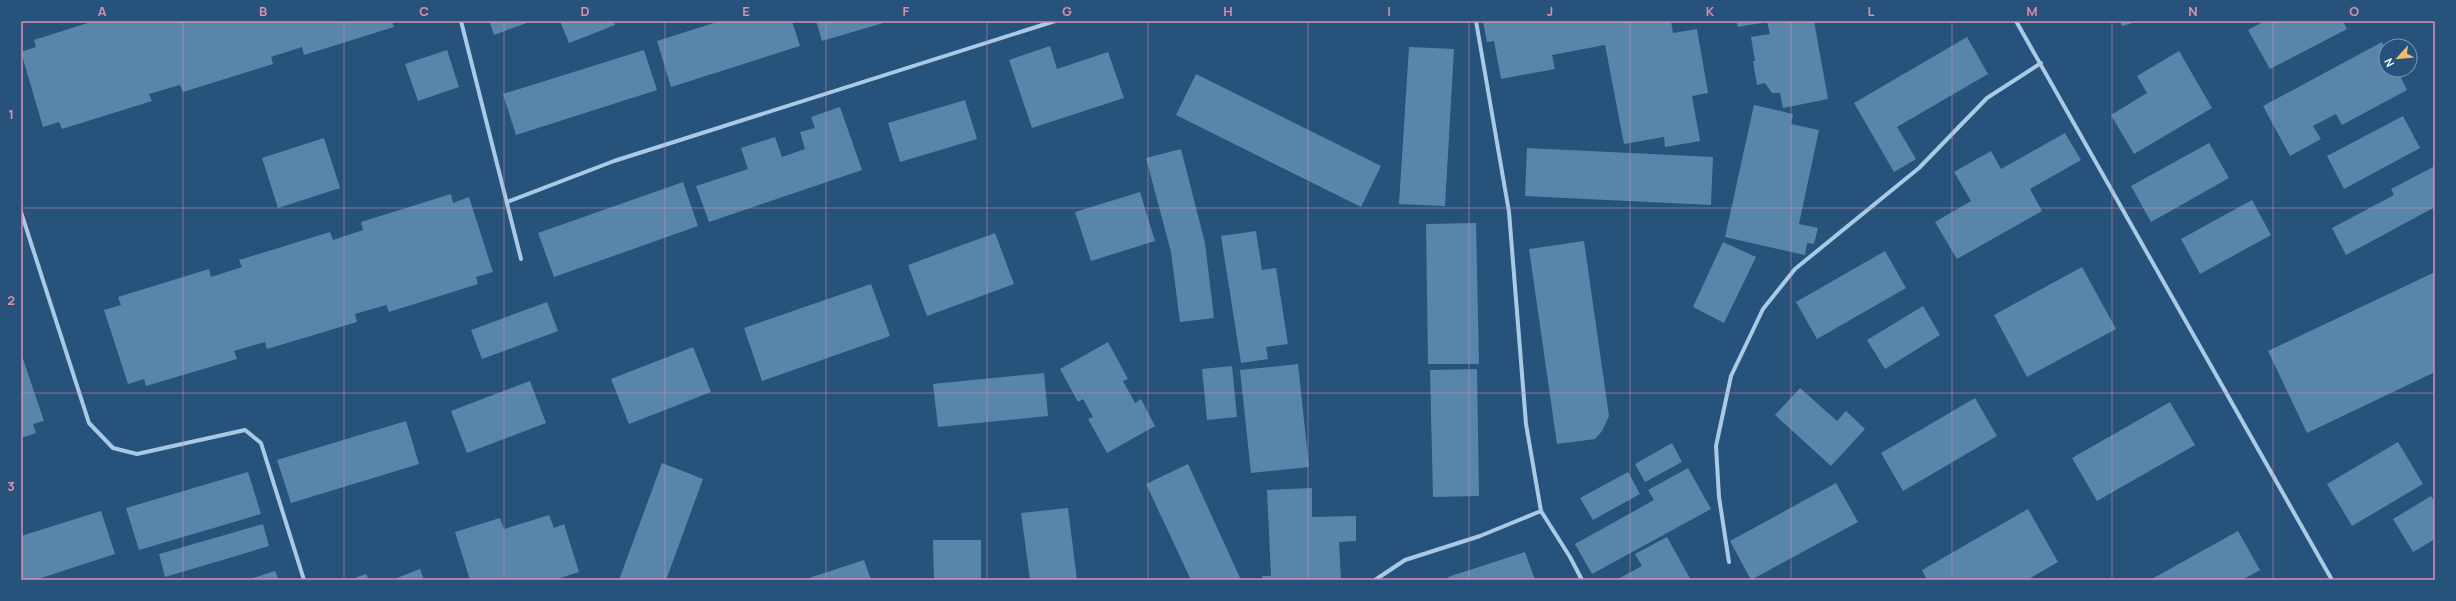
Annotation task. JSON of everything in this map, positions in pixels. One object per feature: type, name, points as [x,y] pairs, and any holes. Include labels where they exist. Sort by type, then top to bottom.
[{"type":"street","points":[[461,21],[521,259]]},
{"type":"street","points":[[507,202],[614,162],[1056,21]]},
{"type":"street","points":[[1476,21],[1509,212],[1526,424],[1541,511],[1570,557],[1582,580]]},
{"type":"street","points":[[2016,21],[2332,580]]},
{"type":"street","points":[[1729,562],[1719,497],[1716,446],[1731,376],[1763,309],[1796,269],[1919,168],[1987,98],[2040,63]]},
{"type":"street","points":[[21,212],[89,423],[113,448],[137,454],[244,430],[261,443],[304,580]]},
{"type":"street","points":[[1375,580],[1405,560],[1480,536],[1541,511]]},
{"type":"building","points":[[94,21],[392,21],[394,27],[304,55],[302,47],[271,57],[273,64],[183,92],[180,85],[149,94],[152,101],[62,129],[59,122],[43,127],[21,52],[36,47],[34,40]]},
{"type":"building","points":[[489,21],[532,21],[494,35]]},
{"type":"building","points":[[560,21],[613,21],[615,25],[569,43]]},
{"type":"building","points":[[720,21],[792,21],[800,46],[671,87],[657,41]]},
{"type":"building","points":[[816,21],[890,21],[822,41]]},
{"type":"building","points":[[1483,21],[1671,21],[1673,33],[1697,29],[1708,93],[1692,96],[1700,141],[1665,147],[1664,137],[1624,144],[1605,45],[1552,55],[1555,69],[1501,79],[1494,41],[1487,42]]},
{"type":"building","points":[[1736,21],[1814,21],[1828,99],[1783,108],[1780,93],[1772,93],[1765,83],[1757,85],[1751,37],[1770,34],[1767,22],[1738,27]]},
{"type":"building","points":[[2120,21],[2139,21],[2122,26]]},
{"type":"building","points":[[2265,21],[2343,21],[2347,29],[2270,69],[2248,30]]},
{"type":"building","points":[[1967,37],[1988,74],[1897,127],[1916,159],[1894,172],[1854,103]]},
{"type":"building","points":[[2378,44],[2378,78],[2401,78],[2407,90],[2342,125],[2336,114],[2313,126],[2321,139],[2290,156],[2263,106]]},
{"type":"building","points":[[1050,46],[1057,69],[1108,52],[1124,98],[1032,128],[1009,60]]},
{"type":"building","points":[[1409,47],[1454,49],[1445,206],[1399,204]]},
{"type":"building","points":[[447,50],[459,87],[418,101],[405,64]]},
{"type":"building","points":[[644,50],[657,90],[516,135],[503,94]]},
{"type":"building","points":[[2179,51],[2212,108],[2134,154],[2111,115],[2147,93],[2137,76]]},
{"type":"building","points":[[1196,74],[1381,166],[1361,207],[1176,115]]},
{"type":"building","points":[[965,100],[977,139],[900,162],[888,123]]},
{"type":"building","points":[[1754,105],[1793,114],[1791,124],[1819,130],[1799,224],[1818,228],[1814,244],[1807,243],[1805,255],[1725,237]]},
{"type":"building","points":[[840,107],[862,170],[709,222],[696,186],[748,169],[741,148],[775,137],[782,157],[805,149],[800,132],[815,128],[811,117]]},
{"type":"building","points":[[2403,116],[2420,148],[2344,189],[2327,156]]},
{"type":"building","points":[[2065,133],[2081,160],[2030,189],[2042,211],[1957,259],[1935,222],[1971,201],[1954,172],[1991,151],[2001,169]]},
{"type":"building","points":[[324,138],[340,188],[278,208],[262,158]]},
{"type":"building","points":[[2209,143],[2229,178],[2151,222],[2131,186]]},
{"type":"building","points":[[1527,148],[1713,157],[1711,205],[1525,196]]},
{"type":"building","points":[[1181,149],[1205,243],[1214,318],[1180,322],[1171,252],[1146,158]]},
{"type":"building","points":[[2435,166],[2435,207],[2346,255],[2332,228],[2394,195],[2391,189]]},
{"type":"building","points":[[683,182],[698,226],[554,277],[538,233]]},
{"type":"building","points":[[1140,192],[1155,241],[1091,261],[1075,212]]},
{"type":"building","points":[[451,194],[453,203],[469,197],[493,272],[476,277],[478,284],[389,312],[386,305],[355,314],[357,322],[267,349],[265,342],[234,351],[237,359],[146,386],[144,379],[128,384],[104,310],[121,305],[118,297],[209,269],[211,277],[242,267],[239,260],[330,232],[333,240],[363,230],[361,222]]},
{"type":"building","points":[[2252,200],[2271,235],[2200,274],[2181,239]]},
{"type":"building","points":[[1476,223],[1479,364],[1428,364],[1426,224]]},
{"type":"building","points":[[1256,231],[1262,270],[1276,268],[1288,344],[1266,347],[1268,359],[1241,363],[1221,236]]},
{"type":"building","points":[[995,233],[1014,284],[927,316],[908,265]]},
{"type":"building","points":[[1584,241],[1609,416],[1602,431],[1595,439],[1557,444],[1529,249]]},
{"type":"building","points":[[1723,242],[1756,257],[1724,323],[1693,307]]},
{"type":"building","points":[[1885,251],[1906,288],[1817,339],[1796,302]]},
{"type":"building","points":[[2082,267],[2116,329],[2027,377],[1994,315]]},
{"type":"building","points":[[2435,272],[2435,372],[2307,433],[2268,351]]},
{"type":"building","points":[[871,284],[890,336],[762,381],[744,328]]},
{"type":"building","points":[[547,302],[558,331],[482,359],[471,330]]},
{"type":"building","points":[[1923,306],[1940,335],[1885,369],[1867,340]]},
{"type":"building","points":[[1108,342],[1128,379],[1123,381],[1135,403],[1141,399],[1155,426],[1107,453],[1088,419],[1093,417],[1083,399],[1078,402],[1060,369]]},
{"type":"building","points":[[693,347],[711,392],[629,424],[611,379]]},
{"type":"building","points":[[21,353],[44,421],[33,424],[36,433],[21,438]]},
{"type":"building","points":[[1298,364],[1309,467],[1251,473],[1240,370]]},
{"type":"building","points":[[1232,366],[1237,417],[1207,420],[1202,369]]},
{"type":"building","points":[[1477,369],[1479,496],[1433,497],[1430,370]]},
{"type":"building","points":[[1044,373],[1048,416],[938,427],[933,384]]},
{"type":"building","points":[[530,381],[546,423],[467,453],[451,411]]},
{"type":"building","points":[[1800,388],[1837,421],[1846,411],[1865,429],[1831,466],[1775,415]]},
{"type":"building","points":[[1975,398],[1997,436],[1903,491],[1881,453]]},
{"type":"building","points":[[2170,402],[2195,445],[2097,501],[2072,458]]},
{"type":"building","points":[[406,421],[419,464],[291,503],[277,460]]},
{"type":"building","points":[[2398,442],[2423,484],[2352,526],[2327,484]]},
{"type":"building","points":[[1672,443],[1682,462],[1645,482],[1635,464]]},
{"type":"building","points":[[662,463],[703,479],[666,580],[619,580]]},
{"type":"building","points":[[1188,464],[1241,580],[1191,580],[1146,484]]},
{"type":"building","points":[[1688,468],[1711,509],[1592,574],[1575,544],[1654,500],[1648,490]]},
{"type":"building","points":[[248,472],[261,514],[139,550],[126,508]]},
{"type":"building","points":[[1628,472],[1640,494],[1593,520],[1580,498]]},
{"type":"building","points":[[1836,483],[1858,522],[1751,580],[1730,541]]},
{"type":"building","points":[[1312,488],[1312,517],[1356,516],[1356,541],[1339,542],[1341,580],[1262,580],[1262,576],[1271,576],[1267,490]]},
{"type":"building","points":[[2431,496],[2435,502],[2435,539],[2413,552],[2393,519]]},
{"type":"building","points":[[1068,508],[1077,580],[1030,580],[1021,513]]},
{"type":"building","points":[[2028,509],[2058,562],[2027,580],[1927,580],[1922,570]]},
{"type":"building","points":[[101,511],[115,554],[35,580],[21,580],[21,536]]},
{"type":"building","points":[[549,515],[554,528],[564,524],[579,572],[554,580],[470,580],[455,532],[500,518],[504,529]]},
{"type":"building","points":[[263,524],[269,546],[165,577],[159,554]]},
{"type":"building","points":[[2238,531],[2260,570],[2242,580],[2150,580]]},
{"type":"building","points":[[1667,537],[1691,580],[1616,580],[1642,566],[1635,554]]},
{"type":"building","points":[[933,540],[981,540],[981,580],[934,580]]},
{"type":"building","points":[[1525,552],[1535,580],[1449,580],[1448,577]]},
{"type":"building","points":[[864,560],[871,580],[810,580],[809,578]]},
{"type":"building","points":[[420,569],[424,580],[392,580]]},
{"type":"building","points":[[275,571],[279,580],[247,580]]},
{"type":"building","points":[[366,574],[369,580],[349,580]]}]
